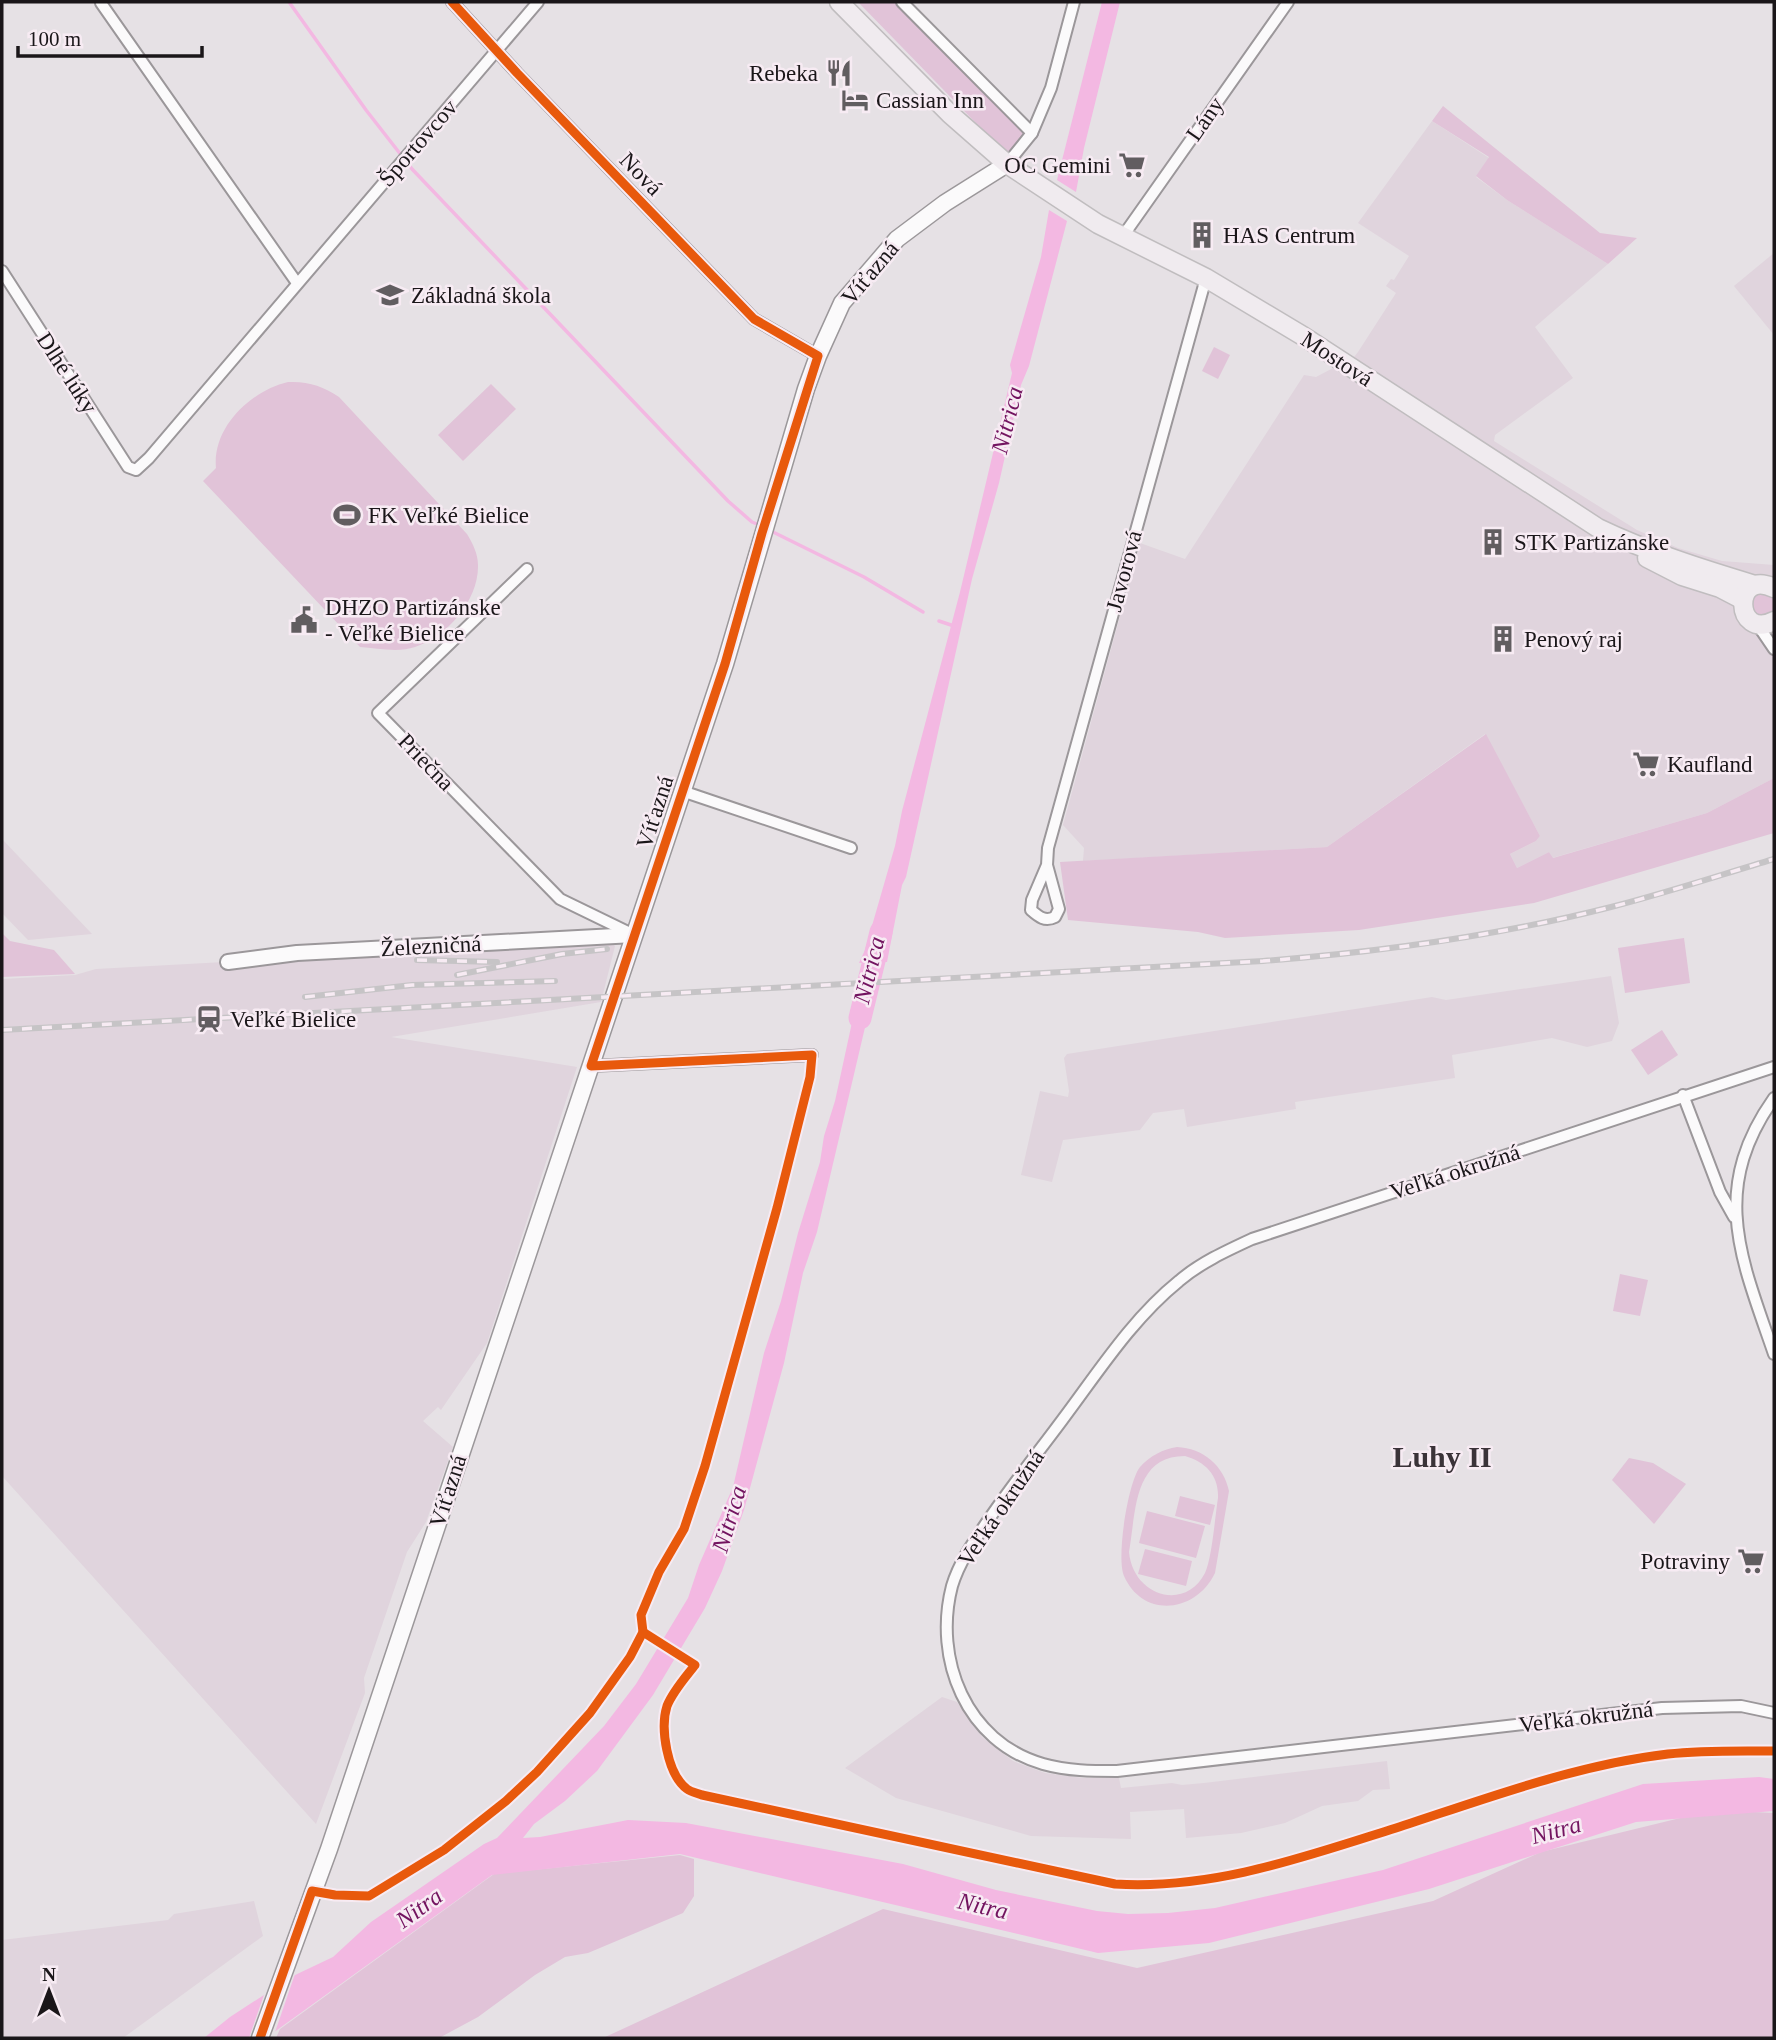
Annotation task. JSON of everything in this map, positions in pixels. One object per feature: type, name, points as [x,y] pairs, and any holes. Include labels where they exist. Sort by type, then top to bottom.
[{"type":"main road","points":[[839,2],[942,106],[1007,164]]},
{"type":"main road","name":"Mostová","points":[[1007,164],[1088,217],[1206,278],[1303,336],[1598,528],[1632,545],[1645,547],[1691,565],[1755,585],[1774,587]]},
{"type":"main road","name":"Víťazná","points":[[260,2038],[329,1849],[725,664],[763,528],[818,356],[842,303],[897,239],[1007,164]]},
{"type":"main road","name":"Mostová","points":[[1632,545],[1640,554],[1682,576],[1720,587],[1743,600]]},
{"type":"main road","points":[[1755,585],[1743,600],[1745,615],[1766,622]]},
{"type":"street","name":"Nová","points":[[452,2],[754,319],[818,356]]},
{"type":"street","name":"Športovcov","points":[[136,470],[538,2]]},
{"type":"street","points":[[902,2],[1032,133]]},
{"type":"street","points":[[1007,164],[1032,133],[1051,88],[1074,2]]},
{"type":"street","name":"Lány","points":[[1123,236],[1288,2]]},
{"type":"street","points":[[101,3],[297,284]]},
{"type":"street","name":"Dlhé lúky","points":[[2,271],[128,467],[136,470]]},
{"type":"street","name":"Javorová","points":[[1046,865],[1048,848],[1206,278]]},
{"type":"street","name":"Priečna","points":[[527,569],[378,713],[560,899],[634,935]]},
{"type":"street","points":[[1766,622],[1774,649]]},
{"type":"street","name":"Víťazná","points":[[682,791],[851,848]]},
{"type":"street","name":"Železničná","points":[[228,962],[297,953],[634,935]]},
{"type":"street","points":[[591,1066],[812,1055]]},
{"type":"street","name":"Veľká okružná","points":[[1774,1067],[1252,1240],[1222,1253],[1180,1280],[1133,1326],[1013,1484],[965,1555],[950,1596],[946,1620],[950,1668],[959,1691],[984,1728],[1026,1758],[1075,1771],[1117,1771],[1662,1708],[1741,1706],[1774,1713]]},
{"type":"street","points":[[1683,1096],[1720,1192],[1735,1219]]},
{"type":"street","points":[[1774,1098],[1750,1138],[1742,1159],[1736,1184],[1735,1219],[1739,1245],[1774,1354]]},
{"type":"shaded area","points":[[858,2],[895,2],[1025,133],[1007,155]]},
{"type":"shaded area","points":[[1443,106],[1600,233],[1637,238],[1608,264],[1507,200],[1476,176],[1489,157],[1432,121]]},
{"type":"shaded area","points":[[1432,121],[1489,158],[1476,177],[1507,200],[1608,264],[1535,327],[1573,378],[1495,435],[1494,441],[1637,530],[1678,548],[1722,561],[1774,565],[1774,778],[1707,813],[1552,858],[1549,852],[1517,868],[1510,854],[1536,841],[1540,836],[1485,734],[1327,847],[1083,861],[1084,848],[1063,825],[1140,543],[1185,559],[1304,375],[1316,377],[1354,357],[1358,352],[1396,293],[1386,286],[1391,279],[1394,280],[1409,256],[1358,223]]},
{"type":"shaded area","points":[[1774,253],[1774,335],[1734,286]]},
{"type":"shaded area","points":[[1214,347],[1230,355],[1218,379],[1202,371]]},
{"type":"shaded area","name":"FK Veľké Bielice","points":[[288,382],[315,385],[339,397],[467,534],[476,553],[478,565],[473,591],[459,615],[427,642],[402,650],[360,647],[203,481],[216,468],[220,439],[236,413],[260,394]]},
{"type":"shaded area","points":[[491,384],[516,409],[463,461],[438,435]]},
{"type":"shaded area","points":[[1756,591],[1774,595],[1774,612],[1764,616],[1751,612],[1753,593]]},
{"type":"shaded area","points":[[1486,734],[1540,836],[1536,841],[1510,854],[1517,868],[1549,852],[1553,858],[1707,813],[1774,778],[1774,833],[1534,903],[1359,930],[1225,938],[1198,932],[1068,920],[1060,862],[1327,847]]},
{"type":"shaded area","points":[[2,839],[92,934],[28,940],[2,913]]},
{"type":"shaded area","points":[[2,933],[10,941],[54,950],[75,974],[2,977]]},
{"type":"shaded area","points":[[1684,938],[1690,983],[1625,993],[1618,948]]},
{"type":"shaded area","points":[[610,941],[615,946],[601,1002],[391,1037],[577,1067],[487,1343],[441,1410],[438,1407],[423,1421],[453,1447],[426,1522],[407,1552],[364,1678],[365,1693],[316,1824],[2,1476],[2,979],[75,975],[96,969]]},
{"type":"shaded area","points":[[1611,976],[1619,1023],[1612,1041],[1587,1047],[1552,1038],[1452,1055],[1455,1078],[1295,1102],[1296,1109],[1187,1127],[1184,1109],[1153,1113],[1140,1130],[1063,1140],[1052,1182],[1021,1175],[1040,1091],[1068,1097],[1064,1058],[1067,1054],[1432,997],[1446,1000]]},
{"type":"shaded area","points":[[1662,1030],[1678,1055],[1648,1075],[1631,1050]]},
{"type":"shaded area","points":[[1620,1274],[1648,1280],[1640,1316],[1613,1311]]},
{"type":"shaded area","points":[[1177,1447],[1195,1451],[1211,1460],[1222,1474],[1229,1491],[1215,1573],[1195,1596],[1170,1606],[1144,1599],[1133,1590],[1124,1576],[1121,1553],[1131,1488],[1140,1467],[1162,1451]],"holes":[[[1185,1456],[1210,1471],[1218,1490],[1210,1558],[1205,1573],[1196,1585],[1185,1592],[1161,1594],[1140,1579],[1133,1567],[1129,1552],[1136,1504],[1146,1476],[1155,1466],[1168,1459]]]},
{"type":"shaded area","points":[[1629,1458],[1653,1463],[1686,1484],[1654,1524],[1612,1480]]},
{"type":"shaded area","points":[[1180,1496],[1215,1505],[1210,1525],[1175,1516]]},
{"type":"shaded area","points":[[1147,1511],[1205,1526],[1196,1558],[1139,1543]]},
{"type":"shaded area","points":[[1145,1549],[1192,1561],[1186,1586],[1138,1574]]},
{"type":"shaded area","points":[[942,1697],[957,1702],[982,1737],[1013,1761],[1045,1773],[1083,1778],[1119,1778],[1121,1788],[1204,1783],[1387,1761],[1390,1789],[1373,1790],[1358,1801],[1322,1806],[1285,1823],[1241,1833],[1186,1838],[1184,1809],[1130,1812],[1131,1839],[1031,1836],[896,1798],[845,1768]]},
{"type":"shaded area","points":[[1713,1810],[1774,1813],[1774,2038],[603,2038],[883,1909],[1137,1968],[1433,1901],[1541,1852]]},
{"type":"shaded area","points":[[680,1855],[694,1859],[694,1896],[683,1913],[588,1953],[565,1957],[535,1975],[478,2017],[439,2038],[276,2038],[280,2029],[494,1874]]},
{"type":"shaded area","points":[[254,1901],[263,1936],[123,2038],[2,2038],[2,1940],[168,1920],[174,1914]]},
{"type":"water","points":[[1102,2],[1120,2],[1084,148],[1076,192],[1057,180]]},
{"type":"water","points":[[1049,210],[1067,221],[1029,366],[1021,385],[999,483],[972,579],[887,962],[859,963],[895,846],[960,592],[1012,373],[1010,365],[1041,257]]},
{"type":"water","name":"Nitra","points":[[874,989],[817,1232],[803,1273],[784,1363],[744,1510],[722,1571],[705,1608],[653,1695],[597,1771],[565,1801],[534,1824],[523,1838],[628,1820],[686,1823],[903,1864],[996,1890],[1097,1911],[1128,1914],[1215,1908],[1383,1870],[1643,1784],[1759,1777],[1774,1779],[1774,1811],[1636,1822],[1429,1889],[1209,1943],[1098,1953],[680,1854],[492,1875],[266,2038],[204,2038],[230,2017],[293,1976],[333,1957],[371,1922],[484,1844],[497,1838],[604,1726],[636,1684],[688,1598],[699,1565],[733,1487],[764,1353],[820,1162],[859,990]]},
{"type":"pier","points":[[296,1971],[273,2038],[249,2038],[266,1989]]},
{"type":"waterway","points":[[289,2],[412,169],[728,501],[752,522],[762,526]]},
{"type":"waterway","points":[[769,530],[864,577],[923,612]]},
{"type":"waterway","points":[[939,621],[954,626]]},
{"type":"waterway","name":"Nitrica","points":[[860,1018],[881,932]]},
{"type":"railway","points":[[2,1030],[1307,957],[1438,942],[1568,917],[1632,902],[1774,859]]},
{"type":"railway","points":[[457,975],[562,954],[607,949]]},
{"type":"railway","points":[[417,960],[497,962]]},
{"type":"railway","points":[[305,997],[412,985],[555,981]]},
{"type":"cycle path","points":[[260,2038],[312,1891],[369,1896],[444,1850],[506,1801],[537,1772],[590,1713],[630,1657],[643,1632],[641,1615],[659,1572],[684,1529],[705,1466],[777,1208],[810,1077],[812,1055],[591,1066],[725,664],[762,533],[818,356],[754,319],[452,2]]},
{"type":"cycle path","points":[[643,1632],[695,1665],[670,1700],[664,1726],[674,1773],[689,1790],[1115,1884],[1187,1882],[1258,1869],[1327,1850],[1530,1784],[1633,1759],[1694,1752],[1774,1751]]},
{"type":"place","name":"Rebeka","points":[[839,73]]},
{"type":"place","name":"Cassian Inn","points":[[855,100]]},
{"type":"place","name":"OC Gemini","points":[[1132,165]]},
{"type":"place","name":"HAS Centrum","points":[[1202,235]]},
{"type":"place","name":"Základná škola","points":[[390,295]]},
{"type":"place","name":"FK Veľké Bielice","points":[[347,515]]},
{"type":"place","name":"STK Partizánske","points":[[1493,542]]},
{"type":"place","name":"DHZO Partizánske - Veľké Bielice","points":[[304,620]]},
{"type":"place","name":"Penový raj","points":[[1503,639]]},
{"type":"place","name":"Kaufland","points":[[1646,764]]},
{"type":"place","name":"Veľké Bielice","points":[[209,1019]]},
{"type":"place","name":"Potraviny","points":[[1751,1561]]},
{"type":"district","name":"Luhy II","points":[[1442,1456]]}]
